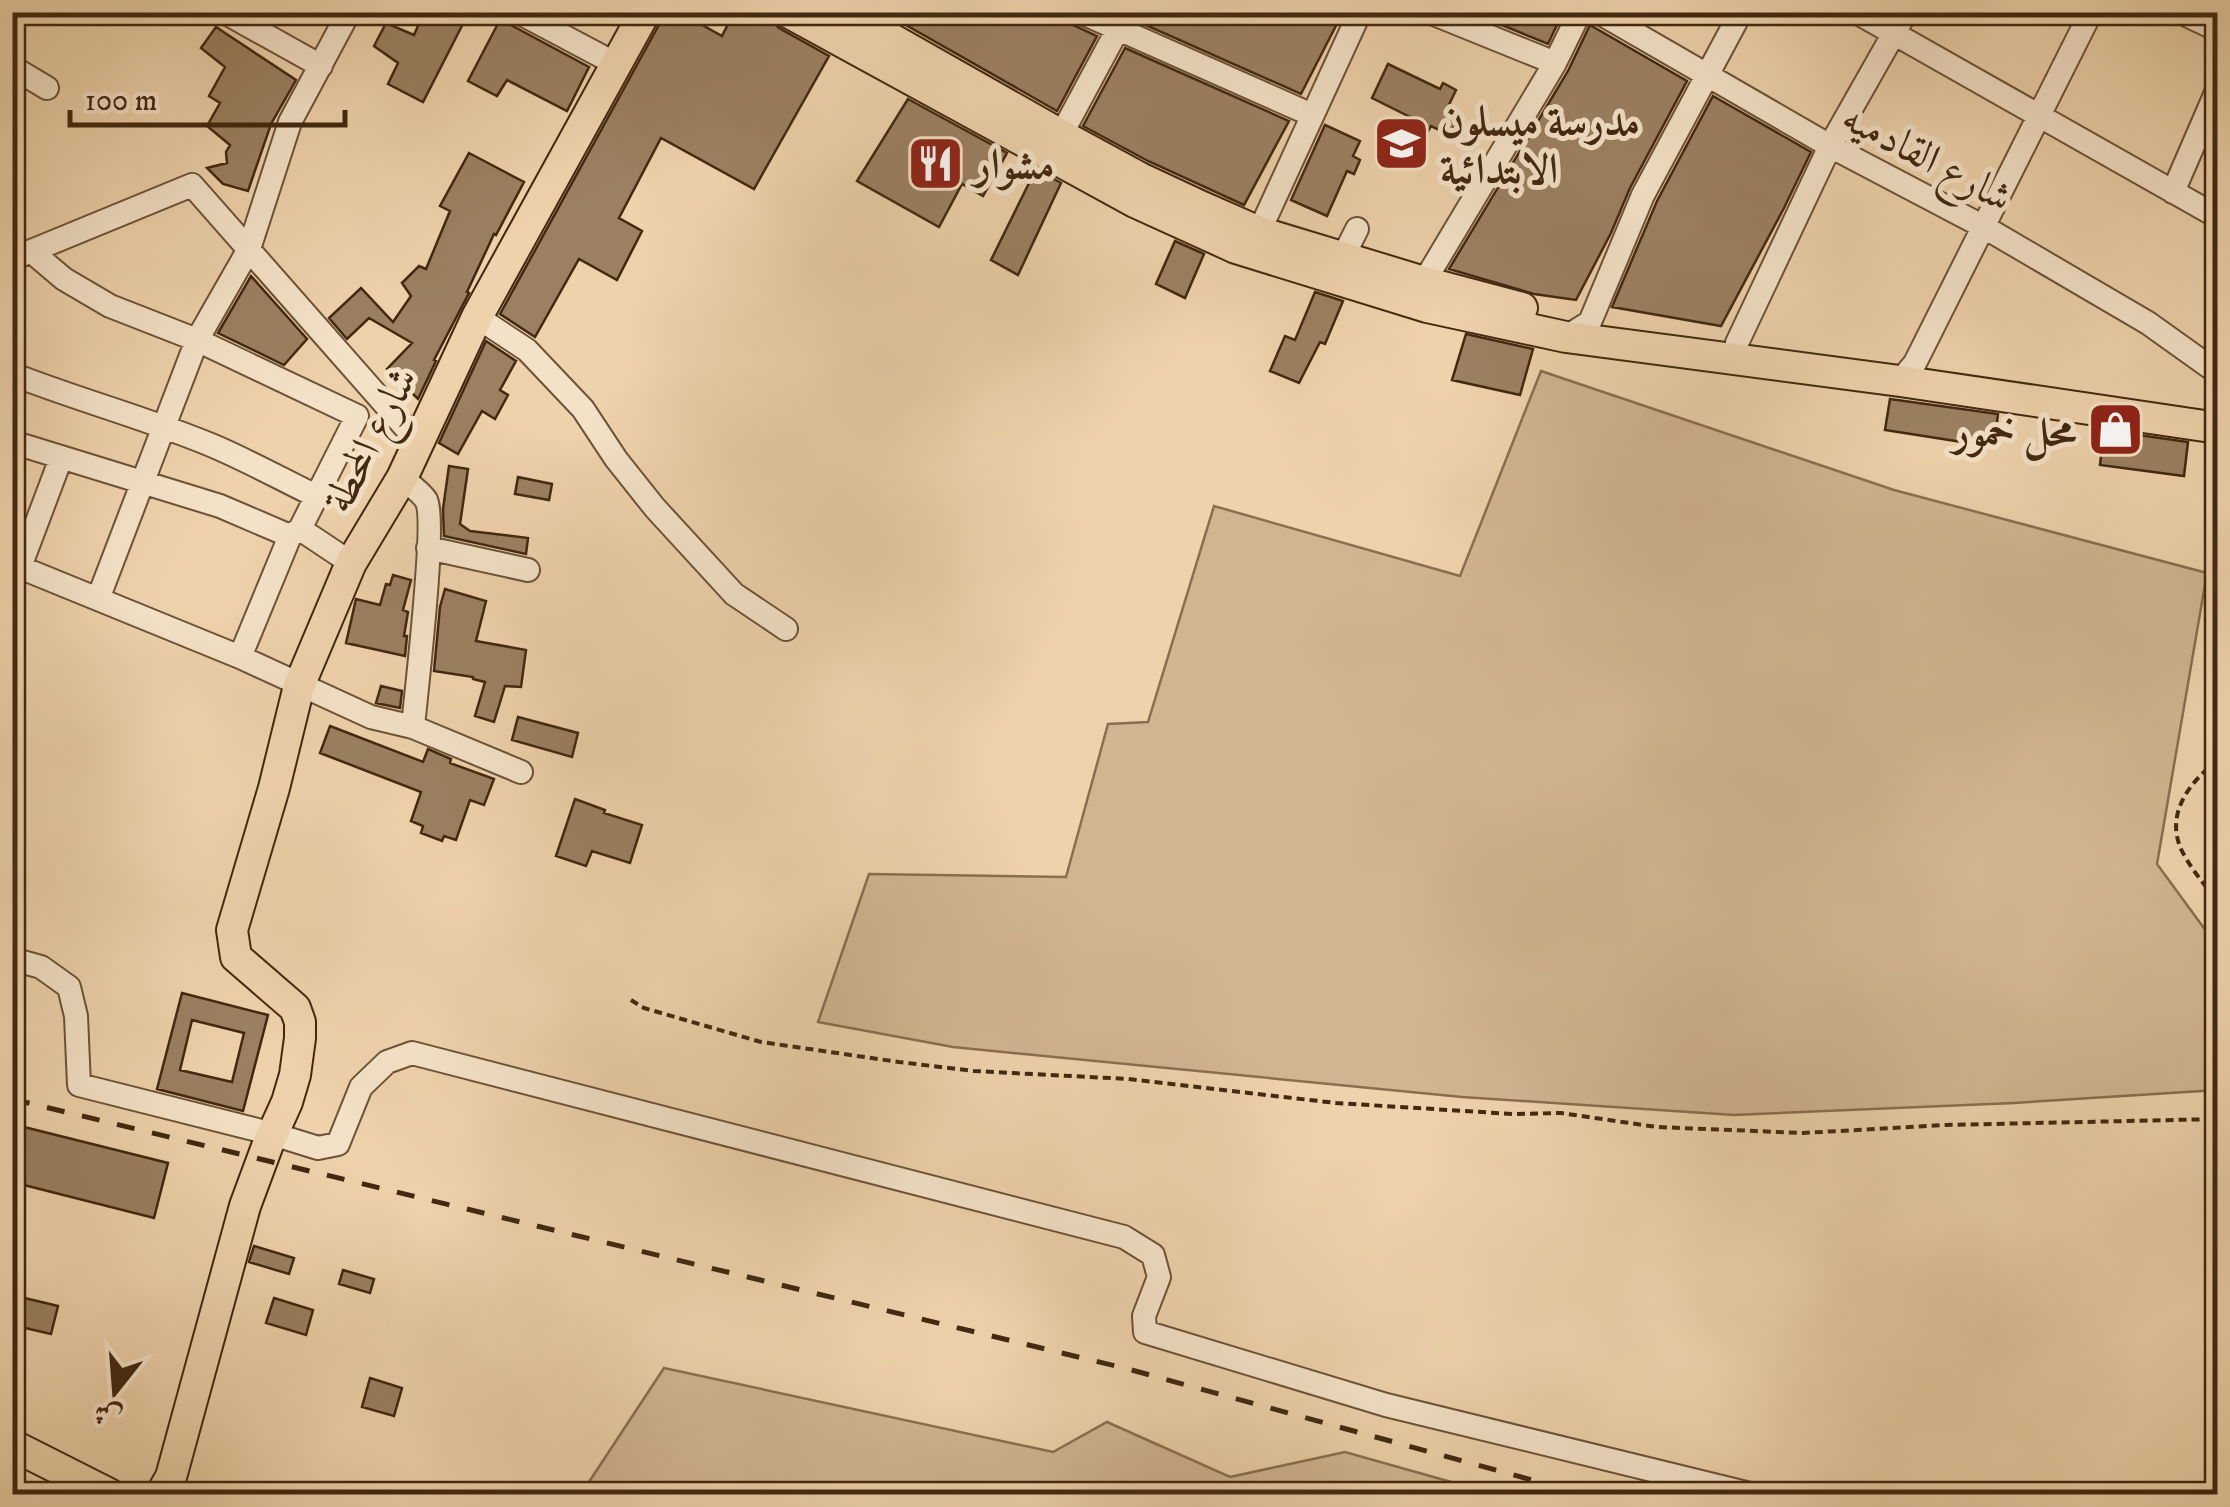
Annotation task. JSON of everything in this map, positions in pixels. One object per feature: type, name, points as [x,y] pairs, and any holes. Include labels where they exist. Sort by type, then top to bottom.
[{"type":"main road","name":"شارع المحطة","points":[[272,1134],[288,1102],[295,1075],[300,1022],[295,1008],[284,997],[236,958],[232,930],[299,686],[351,563],[402,478],[477,317],[645,12]]},
{"type":"main road","points":[[788,12],[1134,202],[1236,248],[1427,307],[1908,372],[2218,408]]},
{"type":"main road","points":[[844,12],[1140,178],[1259,232],[1521,308],[1578,329],[1737,342],[2218,428]]},
{"type":"main road","points":[[161,1494],[172,1477],[245,1206],[272,1134]]},
{"type":"main road","points":[[12,1446],[109,1494]]},
{"type":"street","points":[[224,12],[320,66]]},
{"type":"street","points":[[98,598],[197,340],[249,250],[290,122],[349,12]]},
{"type":"street","points":[[518,12],[616,64]]},
{"type":"street","points":[[1080,12],[1122,22],[1312,114]]},
{"type":"street","points":[[1259,232],[1360,12]]},
{"type":"street","points":[[1429,12],[1555,63]]},
{"type":"street","points":[[1424,282],[1555,63],[1580,12]]},
{"type":"street","name":"شارع القادميه","points":[[1598,12],[1830,146],[1984,227],[2148,323],[2218,373]]},
{"type":"street","points":[[1578,329],[1643,195],[1741,12]]},
{"type":"street","points":[[1856,12],[2218,217]]},
{"type":"street","points":[[1737,342],[1830,146],[1906,12]]},
{"type":"street","points":[[1908,372],[2091,12]]},
{"type":"street","points":[[2180,12],[2218,30]]},
{"type":"street","points":[[1061,135],[1122,22]]},
{"type":"street","points":[[12,67],[47,88]]},
{"type":"street","points":[[2173,192],[2218,88]]},
{"type":"street","points":[[22,255],[192,185],[419,443]]},
{"type":"street","points":[[1344,258],[1358,229]]},
{"type":"street","points":[[22,255],[110,306],[197,340],[357,416],[295,532],[240,657]]},
{"type":"street","points":[[477,317],[527,350],[583,409],[655,508],[734,594],[786,629]]},
{"type":"street","points":[[12,374],[213,446],[316,496]]},
{"type":"street","points":[[12,442],[295,532],[351,563]]},
{"type":"street","points":[[61,458],[16,565],[240,657],[371,718],[413,727],[522,772]]},
{"type":"street","points":[[402,478],[426,499],[429,514],[413,727]]},
{"type":"street","points":[[428,548],[528,570]]},
{"type":"street","points":[[12,959],[42,967],[69,987],[76,1016],[79,1085],[318,1148],[338,1144],[361,1086],[388,1062],[412,1053],[1124,1237],[1153,1255],[1159,1277],[1144,1316],[1145,1332],[1386,1405],[1750,1494]]},
{"type":"path","points":[[2218,760],[2198,775],[2185,792],[2176,831],[2182,850],[2218,903]]},
{"type":"path","points":[[630,1000],[644,1008],[761,1042],[899,1062],[974,1071],[1128,1079],[1336,1103],[1514,1114],[1560,1113],[1657,1128],[1803,1133],[2218,1118]]},
{"type":"shaded area","points":[[1541,371],[1894,490],[2207,573],[2157,864],[2217,946],[2217,1090],[1734,1115],[1462,1097],[953,1047],[818,1022],[869,874],[1066,877],[1108,724],[1148,722],[1214,506],[1460,576]]},
{"type":"shaded area","points":[[664,1368],[1053,1452],[1107,1422],[1230,1477],[1345,1452],[1494,1494],[581,1494]]},
{"type":"building","points":[[424,12],[469,12],[423,102],[388,84],[398,63],[374,46],[386,23],[414,35]]},
{"type":"building","points":[[666,12],[679,12],[722,36],[734,12],[764,12],[779,28],[829,56],[754,189],[661,138],[619,218],[642,231],[617,280],[579,259],[535,337],[500,314]]},
{"type":"building","points":[[883,12],[1065,12],[1073,25],[1097,36],[1057,111]]},
{"type":"building","points":[[1142,12],[1343,12],[1301,94],[1139,22]]},
{"type":"building","points":[[1470,12],[1563,12],[1548,44]]},
{"type":"building","points":[[503,14],[511,25],[589,67],[567,111],[507,80],[497,96],[468,81]]},
{"type":"building","points":[[1590,25],[1687,81],[1576,300],[1534,294],[1449,269],[1568,71]]},
{"type":"building","points":[[216,27],[296,80],[271,124],[248,191],[223,184],[207,168],[227,163],[230,145],[207,126],[220,103],[209,96],[225,67],[201,48]]},
{"type":"building","points":[[1125,48],[1289,121],[1244,205],[1083,126]]},
{"type":"building","points":[[1388,64],[1440,89],[1443,83],[1456,90],[1447,109],[1459,115],[1450,135],[1431,126],[1428,131],[1414,124],[1416,120],[1372,98]]},
{"type":"building","points":[[1713,96],[1811,152],[1721,326],[1612,307],[1657,201]]},
{"type":"building","name":"مشوار","points":[[908,99],[1007,153],[983,196],[962,184],[939,227],[857,181]]},
{"type":"building","points":[[1325,125],[1360,141],[1353,156],[1360,160],[1354,174],[1347,171],[1327,216],[1291,200]]},
{"type":"building","points":[[469,153],[524,182],[494,234],[418,399],[387,369],[412,343],[369,318],[347,339],[329,318],[361,288],[393,322],[411,296],[402,283],[419,266],[426,269],[450,211],[440,206]]},
{"type":"building","points":[[1036,169],[1061,183],[1018,275],[991,260]]},
{"type":"building","points":[[1175,241],[1204,254],[1185,298],[1156,284]]},
{"type":"building","points":[[251,276],[307,339],[284,365],[218,333]]},
{"type":"building","points":[[1315,292],[1343,301],[1325,344],[1320,342],[1299,383],[1270,371],[1285,336],[1295,340]]},
{"type":"building","points":[[1466,334],[1533,349],[1520,395],[1452,380]]},
{"type":"building","points":[[486,341],[516,361],[500,390],[508,395],[495,419],[482,411],[458,454],[439,443]]},
{"type":"building","points":[[1890,399],[1998,414],[1994,447],[1885,430]]},
{"type":"building","points":[[2104,430],[2188,442],[2184,476],[2100,465]]},
{"type":"building","points":[[449,466],[468,469],[460,524],[470,531],[528,538],[526,554],[444,536]]},
{"type":"building","points":[[518,477],[552,484],[549,500],[515,494]]},
{"type":"building","points":[[393,575],[411,580],[403,610],[408,612],[405,656],[346,643],[356,599],[380,605]]},
{"type":"building","points":[[445,589],[486,601],[476,641],[526,650],[521,687],[505,686],[494,722],[475,716],[485,682],[434,671]]},
{"type":"building","points":[[381,686],[402,691],[400,708],[376,703]]},
{"type":"building","points":[[518,717],[578,733],[572,757],[512,740]]},
{"type":"building","points":[[330,726],[423,762],[428,749],[451,759],[450,763],[494,779],[484,805],[470,800],[456,840],[444,836],[442,841],[421,833],[423,826],[411,821],[421,792],[320,753]]},
{"type":"building","points":[[575,799],[642,825],[630,863],[592,851],[586,866],[556,856]]},
{"type":"building","points":[[182,993],[268,1015],[243,1111],[157,1089]],"holes":[[[192,1020],[244,1033],[232,1082],[180,1070]]]},
{"type":"building","points":[[12,1124],[168,1163],[154,1218],[12,1182]]},
{"type":"building","points":[[254,1246],[294,1258],[289,1274],[249,1262]]},
{"type":"building","points":[[343,1270],[374,1279],[370,1293],[339,1284]]},
{"type":"building","points":[[12,1295],[58,1306],[51,1334],[12,1325]]},
{"type":"building","points":[[274,1298],[313,1310],[306,1335],[266,1323]]},
{"type":"building","points":[[370,1378],[402,1388],[394,1416],[362,1407]]},
{"type":"railway","points":[[12,1099],[1128,1369],[1583,1494]]},
{"type":"place","name":"مدرسة ميسلون الابتدائية","points":[[1401,144]]},
{"type":"place","name":"مشوار","points":[[935,163]]},
{"type":"place","name":"محل خمور","points":[[2115,430]]}]
